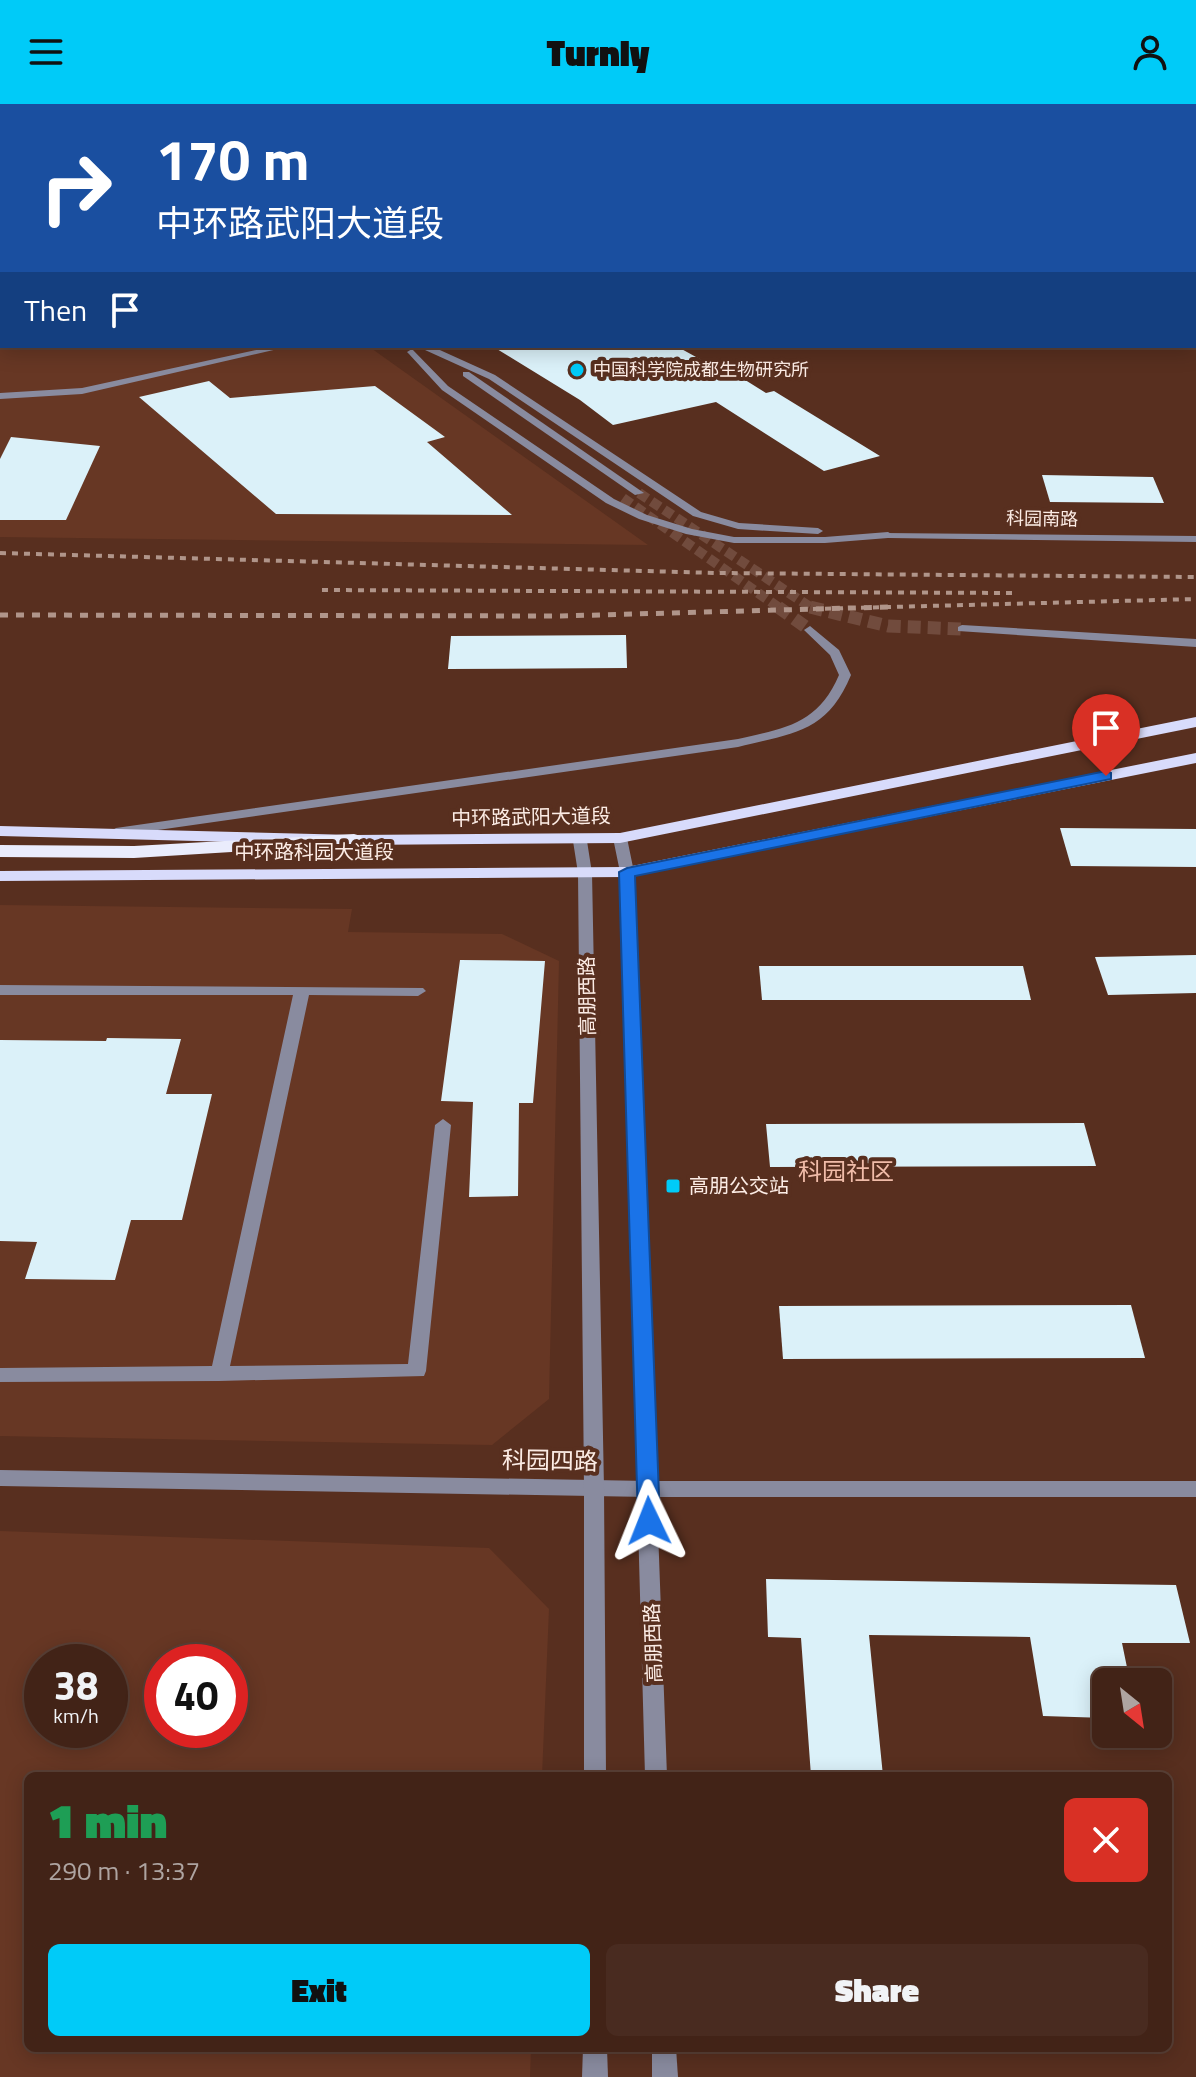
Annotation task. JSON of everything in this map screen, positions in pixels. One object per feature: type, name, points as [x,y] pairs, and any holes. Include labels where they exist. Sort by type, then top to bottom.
[{"type":"highway","points":[[0,851],[134,852],[354,840]]},
{"type":"main road","name":"中环路武阳大道段","points":[[0,831],[354,840],[580,841],[620,838],[1196,722]]},
{"type":"main road","points":[[627,872],[1196,758]]},
{"type":"main road","name":"中环路科园大道段","points":[[0,876],[627,872]]},
{"type":"street","points":[[0,396],[82,391],[277,348]]},
{"type":"street","points":[[428,348],[639,493]]},
{"type":"street","points":[[429,348],[492,377],[697,514],[738,526],[888,535]]},
{"type":"street","points":[[407,349],[445,388],[610,501],[670,527],[734,540],[825,540],[888,535]]},
{"type":"street","points":[[407,349],[623,498]]},
{"type":"street","points":[[610,501],[634,503],[654,496],[658,490]]},
{"type":"street","name":"科园南路","points":[[888,535],[1196,539]]},
{"type":"street","points":[[962,629],[1196,643]]},
{"type":"street","points":[[116,832],[709,747],[790,730],[824,714],[838,697],[845,675],[835,653],[810,630]]},
{"type":"street","name":"高朋西路","points":[[620,838],[627,872],[656,1772]]},
{"type":"street","name":"高朋西路","points":[[580,841],[585,873],[595,1772]]},
{"type":"street","points":[[0,990],[418,991]]},
{"type":"street","points":[[219,1374],[302,991]]},
{"type":"street","points":[[0,1375],[417,1371],[443,1125]]},
{"type":"street","name":"科园四路","points":[[0,1478],[648,1489],[1196,1489]]},
{"type":"street","points":[[595,2052],[595,2077]]},
{"type":"street","points":[[664,2052],[665,2077]]},
{"type":"shaded area","points":[[0,348],[371,348],[648,545],[0,537]]},
{"type":"shaded area","points":[[0,905],[352,909],[348,932],[502,934],[559,961],[549,1399],[492,1445],[0,1436]]},
{"type":"shaded area","points":[[0,1531],[489,1548],[549,1609],[542,1772],[24,1772],[24,2052],[531,2052],[530,2077],[0,2077]]},
{"type":"building","points":[[495,348],[680,348],[718,369],[726,368],[766,393],[774,391],[880,456],[824,471],[716,402],[613,425],[580,400]]},
{"type":"building","points":[[209,381],[230,398],[375,386],[445,437],[427,442],[512,515],[276,514],[139,397]]},
{"type":"building","points":[[11,437],[100,446],[66,520],[0,520],[0,459]]},
{"type":"building","points":[[1042,475],[1153,477],[1164,503],[1050,502]]},
{"type":"building","points":[[626,635],[627,668],[448,669],[451,636]]},
{"type":"building","points":[[1060,828],[1196,829],[1196,867],[1071,866]]},
{"type":"building","points":[[1196,955],[1196,993],[1108,995],[1095,957]]},
{"type":"building","points":[[460,960],[545,961],[533,1103],[519,1103],[518,1196],[469,1197],[473,1102],[441,1101]]},
{"type":"building","points":[[759,966],[1023,966],[1031,1000],[762,1000]]},
{"type":"building","points":[[107,1038],[181,1039],[166,1094],[212,1094],[182,1220],[131,1220],[115,1280],[25,1279],[37,1242],[0,1241],[0,1040],[106,1041]]},
{"type":"building","points":[[1084,1123],[1096,1166],[770,1167],[766,1124]]},
{"type":"building","points":[[1131,1305],[1145,1358],[783,1359],[779,1306]]},
{"type":"building","points":[[766,1579],[1176,1585],[1190,1643],[1122,1643],[1127,1668],[1092,1668],[1092,1718],[1043,1716],[1030,1637],[869,1635],[883,1772],[811,1772],[801,1638],[768,1637]]},
{"type":"tunnel","points":[[639,493],[810,607]]},
{"type":"tunnel","points":[[623,498],[781,609]]},
{"type":"tunnel","points":[[778,607],[810,630]]},
{"type":"tunnel","points":[[810,607],[888,626],[962,629]]},
{"type":"railway","points":[[0,553],[717,573],[1196,577]]},
{"type":"railway","points":[[322,590],[1016,593]]},
{"type":"railway","points":[[858,608],[1196,599]]},
{"type":"railway","points":[[858,608],[888,607]]},
{"type":"railway","points":[[0,615],[561,616],[858,608]]},
{"type":"railway","points":[[813,609],[858,608]]},
{"type":"place","name":"中国科学院成都生物研究所","points":[[577,370]]},
{"type":"place","name":"高朋公交站","points":[[673,1186]]},
{"type":"district","name":"科园社区","points":[[846,1172]]},
{"type":"route","points":[[649,1521],[627,872],[1106,776]]}]
